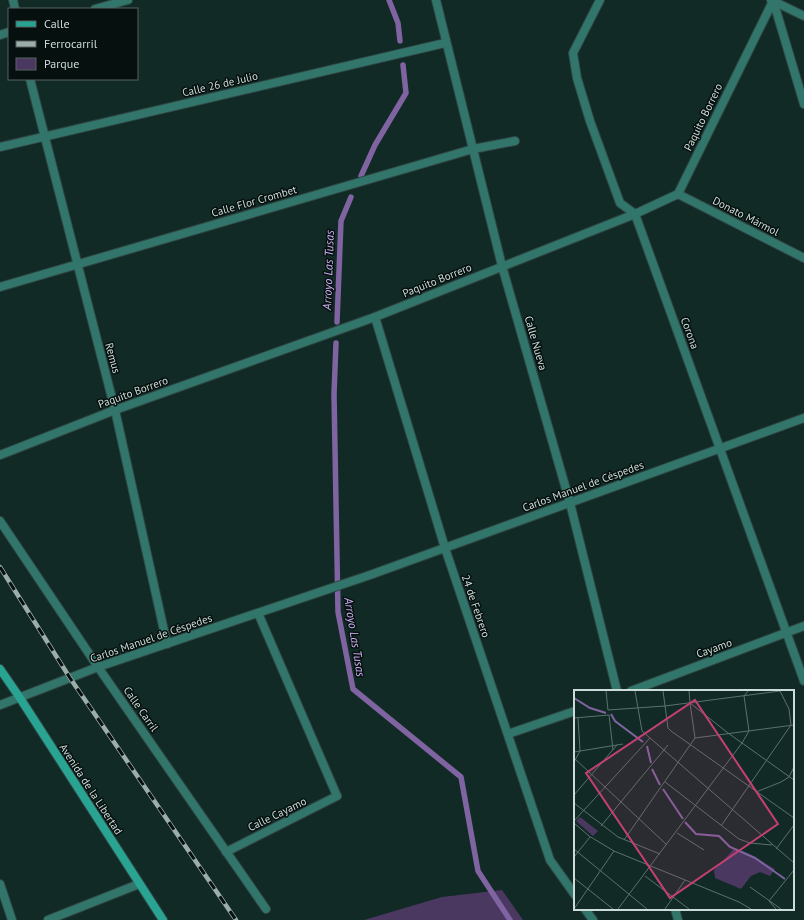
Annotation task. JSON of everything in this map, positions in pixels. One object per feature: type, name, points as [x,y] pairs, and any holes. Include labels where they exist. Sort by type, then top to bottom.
[{"type":"main road","name":"Avenida de la Libertad","points":[[0,669],[163,920]]},
{"type":"street","points":[[99,8],[128,0]]},
{"type":"street","name":"Calle Nueva","points":[[436,0],[445,43],[474,149],[502,266],[570,502],[617,690]]},
{"type":"street","points":[[600,0],[573,53],[577,78],[590,121],[620,203],[635,214]]},
{"type":"street","points":[[772,0],[804,16]]},
{"type":"street","points":[[772,0],[804,104]]},
{"type":"street","name":"Paquito Borrero","points":[[0,455],[115,410],[375,317],[635,214],[678,194],[772,0]]},
{"type":"street","name":"Calle 26 de Julio","points":[[0,147],[445,43]]},
{"type":"street","name":"Remus","points":[[30,80],[76,263],[115,410],[167,644]]},
{"type":"street","name":"Calle Flor Crombet","points":[[0,287],[76,263],[474,149],[515,141]]},
{"type":"street","name":"Donato Mármol","points":[[678,194],[804,258]]},
{"type":"street","name":"Corona","points":[[635,214],[786,633],[804,679]]},
{"type":"street","name":"24 de Febrero","points":[[375,317],[445,548],[550,860],[574,894]]},
{"type":"street","name":"Carlos Manuel de Céspedes","points":[[0,705],[98,667],[370,575],[804,418]]},
{"type":"street","name":"Calle Carril","points":[[0,522],[98,667],[266,909]]},
{"type":"street","name":"Calle Cayamo","points":[[226,852],[337,796],[258,613]]},
{"type":"street","name":"Cayamo","points":[[634,690],[804,626]]},
{"type":"street","points":[[508,734],[574,711]]},
{"type":"street","points":[[0,884],[12,920]]},
{"type":"street","points":[[48,920],[139,884]]},
{"type":"street","points":[[586,910],[593,920]]},
{"type":"street","points":[[675,910],[678,920]]},
{"type":"green space","points":[[502,890],[523,920],[364,920],[442,897]]},
{"type":"waterway","name":"Arroyo Las Tusas","points":[[389,0],[398,23],[400,41]]},
{"type":"waterway","name":"Arroyo Las Tusas","points":[[361,176],[375,145],[406,93],[403,65]]},
{"type":"waterway","name":"Arroyo Las Tusas","points":[[337,322],[341,221],[351,197]]},
{"type":"waterway","name":"Arroyo Las Tusas","points":[[336,343],[334,394],[338,612],[353,689],[461,777],[478,871],[510,920]]},
{"type":"railway","points":[[0,567],[70,678],[236,920]]}]
